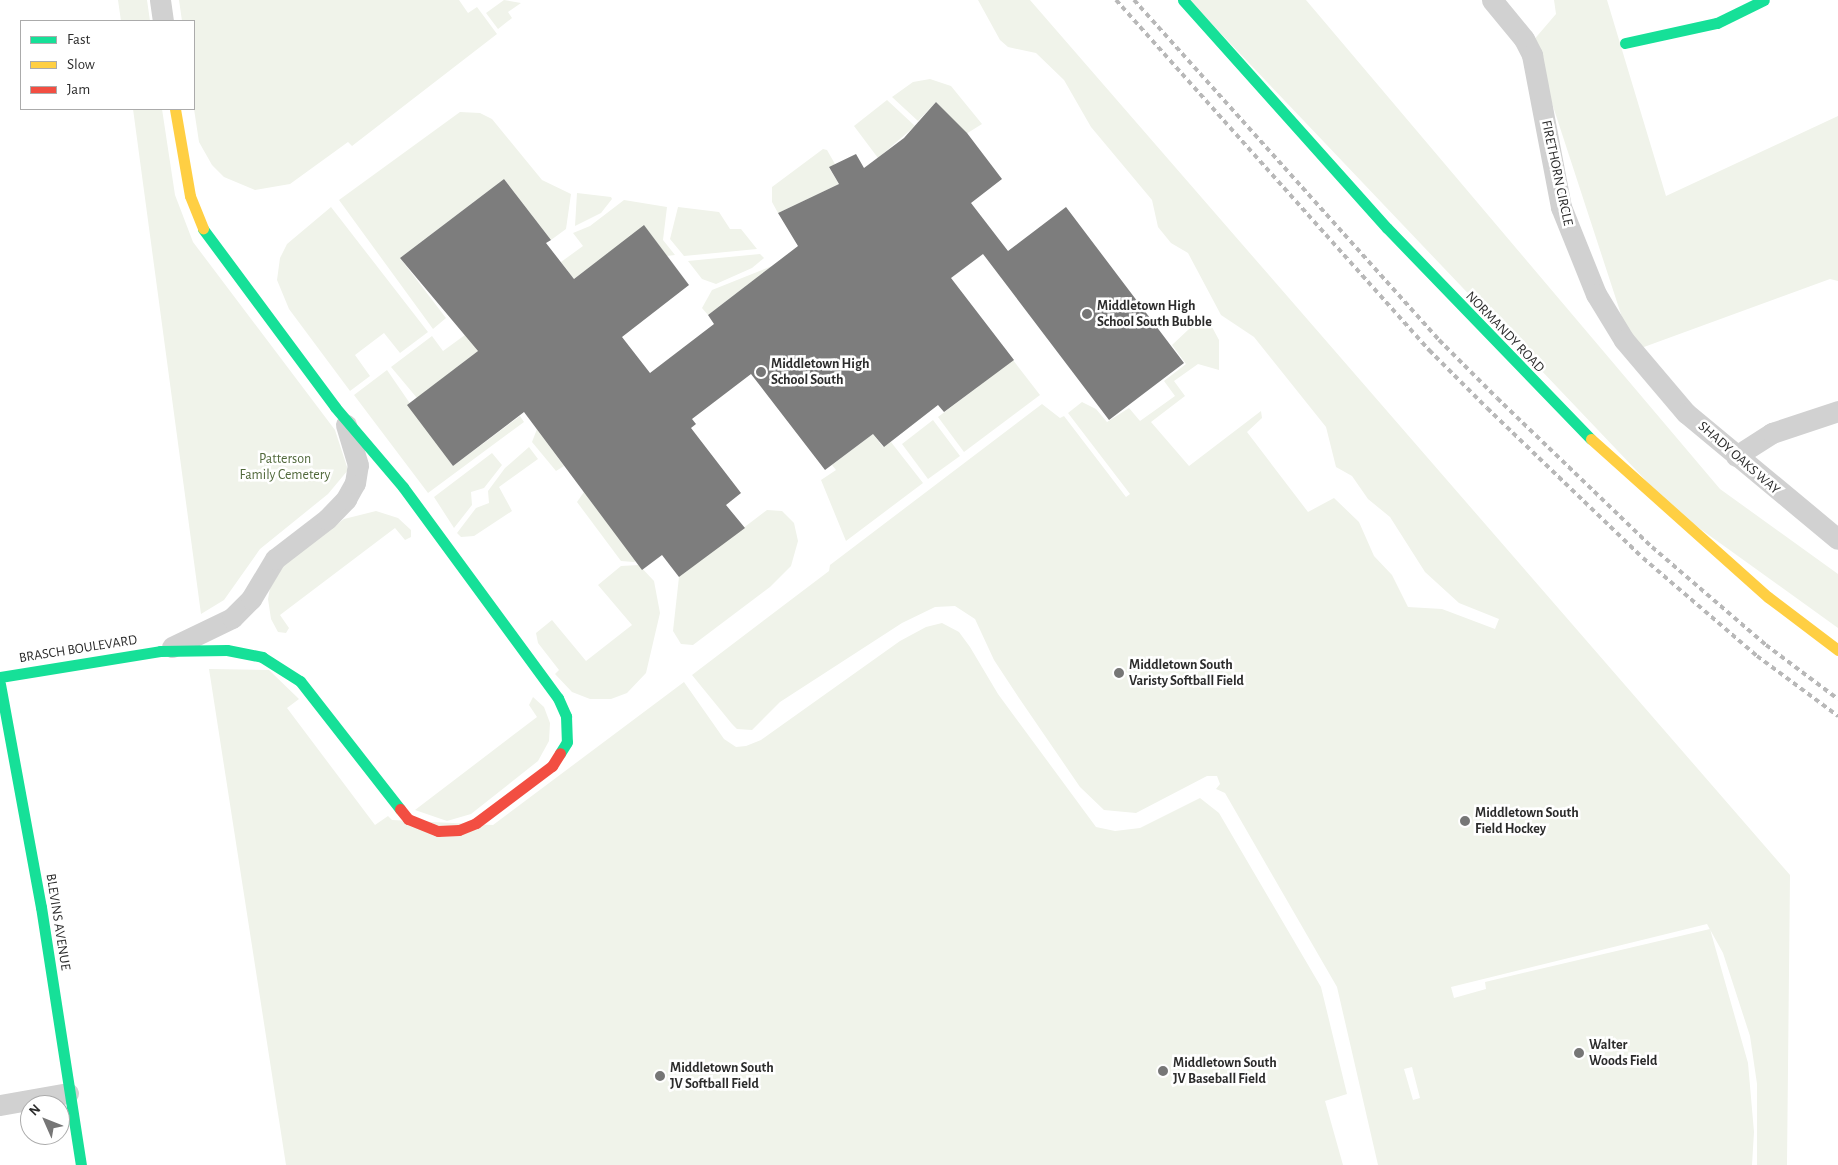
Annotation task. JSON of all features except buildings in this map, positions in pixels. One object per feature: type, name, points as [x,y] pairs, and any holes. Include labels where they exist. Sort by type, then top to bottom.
[{"type":"street","points":[[160,0],[163,20]]},
{"type":"street","name":"NORMANDY ROAD","points":[[1183,0],[1393,235],[1567,417],[1761,590],[1838,650]]},
{"type":"street","name":"FIRETHORN CIRCLE","points":[[1492,0],[1524,39],[1532,56],[1561,207],[1576,250],[1596,294],[1647,369]]},
{"type":"street","points":[[1625,43],[1717,23],[1764,0]]},
{"type":"street","name":"BRASCH BOULEVARD","points":[[0,677],[160,651],[241,652],[283,668],[308,691],[399,810],[428,829],[450,832],[476,823],[559,757],[568,734],[562,703],[375,451],[335,407],[199,222],[184,166],[175,110]]},
{"type":"street","name":"SHADY OAKS WAY","points":[[1647,369],[1686,413],[1838,538]]},
{"type":"street","points":[[160,651],[232,618],[251,599],[275,560],[346,499],[355,483],[358,466],[348,430],[335,407]]},
{"type":"street","points":[[1736,456],[1772,432],[1838,411]]},
{"type":"street","name":"BLEVINS AVENUE","points":[[0,684],[41,907],[68,1092],[81,1165]]},
{"type":"street","points":[[0,1105],[68,1092]]},
{"type":"green space","points":[[118,0],[147,0],[150,20],[121,20]]},
{"type":"green space","points":[[179,0],[459,0],[468,13],[477,7],[497,34],[352,146],[348,142],[290,184],[255,190],[224,177],[212,165],[199,142],[194,110],[195,20],[182,20]]},
{"type":"green space","points":[[504,0],[521,3],[508,12],[512,18],[498,29],[486,13]]},
{"type":"green space","points":[[978,0],[1030,0],[1790,875],[1787,1165],[1757,1165],[1757,1084],[1750,1036],[1723,953],[1710,930],[1748,1063],[1754,1132],[1752,1165],[1378,1165],[1337,987],[1225,793],[1216,789],[1220,784],[1217,776],[1207,776],[1136,813],[1104,810],[1080,787],[1019,698],[994,660],[975,619],[955,606],[935,607],[902,623],[780,702],[752,730],[737,729],[692,675],[829,571],[830,565],[1042,404],[1060,418],[1064,416],[1126,497],[1130,494],[1068,413],[1082,402],[1096,409],[1107,422],[1129,408],[1140,421],[1175,396],[1164,381],[1186,364],[1172,345],[1205,314],[1219,340],[1219,370],[1198,364],[1174,381],[1185,396],[1151,422],[1189,466],[1261,411],[1262,418],[1247,432],[1308,512],[1334,498],[1359,522],[1374,556],[1392,575],[1408,607],[1442,609],[1495,629],[1499,619],[1459,603],[1425,572],[1390,517],[1368,499],[1352,476],[1336,467],[1326,427],[1254,337],[1221,315],[1188,253],[1171,243],[1158,227],[1152,200],[1091,127],[1064,80],[1036,53],[1008,47],[1000,40]],"holes":[[[1707,924],[1710,929],[1485,982],[1486,989],[1454,998],[1451,987]],[[1412,1067],[1420,1098],[1413,1100],[1404,1069]]]},
{"type":"green space","points":[[1189,0],[1306,0],[1720,489],[1838,574],[1838,628],[1674,510]]},
{"type":"green space","points":[[1554,0],[1607,0],[1666,196],[1838,116],[1838,281],[1830,279],[1633,351],[1532,42],[1556,14]]},
{"type":"green space","points":[[930,79],[951,86],[982,124],[966,134],[936,102],[918,121],[892,97],[913,82]]},
{"type":"green space","points":[[887,100],[915,126],[878,158],[854,126]]},
{"type":"green space","name":"Patterson Family Cemetery","points":[[133,110],[162,110],[175,195],[193,242],[335,430],[348,470],[328,494],[260,549],[224,600],[201,614]]},
{"type":"green space","points":[[460,112],[480,113],[492,119],[542,180],[571,194],[566,229],[551,240],[504,179],[400,258],[446,318],[433,329],[339,200]]},
{"type":"green space","points":[[823,149],[827,150],[835,164],[829,168],[839,184],[778,213],[772,202],[772,187]]},
{"type":"green space","points":[[577,193],[611,197],[612,199],[601,213],[575,226]]},
{"type":"green space","points":[[624,200],[667,207],[663,240],[675,255],[667,256],[644,226],[574,279],[561,262],[583,246],[573,233],[590,226]]},
{"type":"green space","points":[[331,207],[428,332],[400,353],[384,333],[355,355],[370,376],[350,391],[289,309],[277,280],[280,258],[287,244]]},
{"type":"green space","points":[[678,207],[719,212],[730,229],[741,229],[757,249],[684,256],[670,239]]},
{"type":"green space","points":[[760,254],[764,258],[752,268],[716,284],[702,279],[688,261]]},
{"type":"green space","points":[[772,266],[708,315],[702,308],[712,290]]},
{"type":"green space","points":[[465,335],[478,351],[417,398],[391,367],[432,336],[443,351]]},
{"type":"green space","points":[[1013,360],[1040,395],[964,452],[938,417]]},
{"type":"green space","points":[[387,370],[453,466],[520,416],[524,422],[428,493],[354,395]]},
{"type":"green space","points":[[933,420],[960,456],[928,479],[902,444]]},
{"type":"green space","points":[[537,429],[564,466],[556,471],[532,442]]},
{"type":"green space","points":[[873,434],[883,447],[891,442],[923,483],[846,541],[821,480],[836,470],[832,465]]},
{"type":"green space","points":[[529,447],[538,459],[499,487],[512,511],[474,536],[461,537],[457,533],[476,508],[489,503],[488,491],[505,468]]},
{"type":"green space","points":[[492,453],[502,465],[484,488],[471,492],[472,505],[454,528],[434,497]]},
{"type":"green space","points":[[584,492],[636,561],[621,561],[577,502]]},
{"type":"green space","points":[[767,510],[782,511],[794,523],[798,541],[791,566],[770,587],[693,645],[681,644],[673,631],[679,577]]},
{"type":"green space","points":[[376,511],[398,518],[411,530],[411,537],[405,540],[395,528],[280,615],[289,628],[286,633],[278,632],[271,619],[268,599],[271,583],[282,566],[344,519]]},
{"type":"green space","points":[[639,565],[654,581],[660,613],[646,673],[627,693],[611,699],[590,699],[572,692],[555,674],[559,670],[538,643],[536,633],[552,620],[586,661],[632,625],[598,585],[621,566]]},
{"type":"green space","points":[[942,623],[959,632],[998,694],[1096,827],[1115,831],[1140,828],[1200,798],[1219,813],[1321,987],[1347,1094],[1325,1101],[1343,1165],[286,1165],[209,669],[269,670],[299,699],[287,708],[375,825],[388,816],[392,820],[493,825],[684,682],[724,739],[736,747],[746,746],[761,740],[900,641],[926,627]]},
{"type":"green space","points":[[533,697],[544,707],[550,723],[549,741],[538,761],[471,814],[447,821],[415,810],[537,717],[529,705]]},
{"type":"railway","points":[[1116,0],[1429,350],[1487,408],[1643,558],[1757,656],[1838,716]]},
{"type":"railway","points":[[1134,0],[1439,340],[1497,398],[1652,547],[1766,645],[1838,699]]},
{"type":"traffic: fast","points":[[1183,0],[1387,228],[1591,439]]},
{"type":"traffic: fast","points":[[1625,43],[1717,23],[1764,0]]},
{"type":"traffic: fast","points":[[203,229],[335,407],[403,487],[558,698],[566,716],[567,742],[560,753]]},
{"type":"traffic: fast","points":[[0,677],[160,651],[227,650],[262,657],[300,681],[400,809]]},
{"type":"traffic: fast","points":[[0,684],[41,907],[81,1165]]},
{"type":"traffic: slow","points":[[175,110],[190,196],[203,229]]},
{"type":"traffic: slow","points":[[1591,439],[1768,597],[1838,650]]},
{"type":"traffic: jam","points":[[400,809],[408,819],[438,831],[459,830],[476,823],[552,766],[560,753]]},
{"type":"place","name":"Middletown High School South Bubble","points":[[1087,314]]},
{"type":"place","name":"Middletown High School South","points":[[761,372]]},
{"type":"place","name":"Middletown South Varisty Softball Field","points":[[1119,673]]},
{"type":"place","name":"Middletown South Field Hockey","points":[[1465,821]]},
{"type":"place","name":"Walter Woods Field","points":[[1579,1053]]},
{"type":"place","name":"Middletown South JV Baseball Field","points":[[1163,1071]]},
{"type":"place","name":"Middletown South JV Softball Field","points":[[660,1076]]}]
